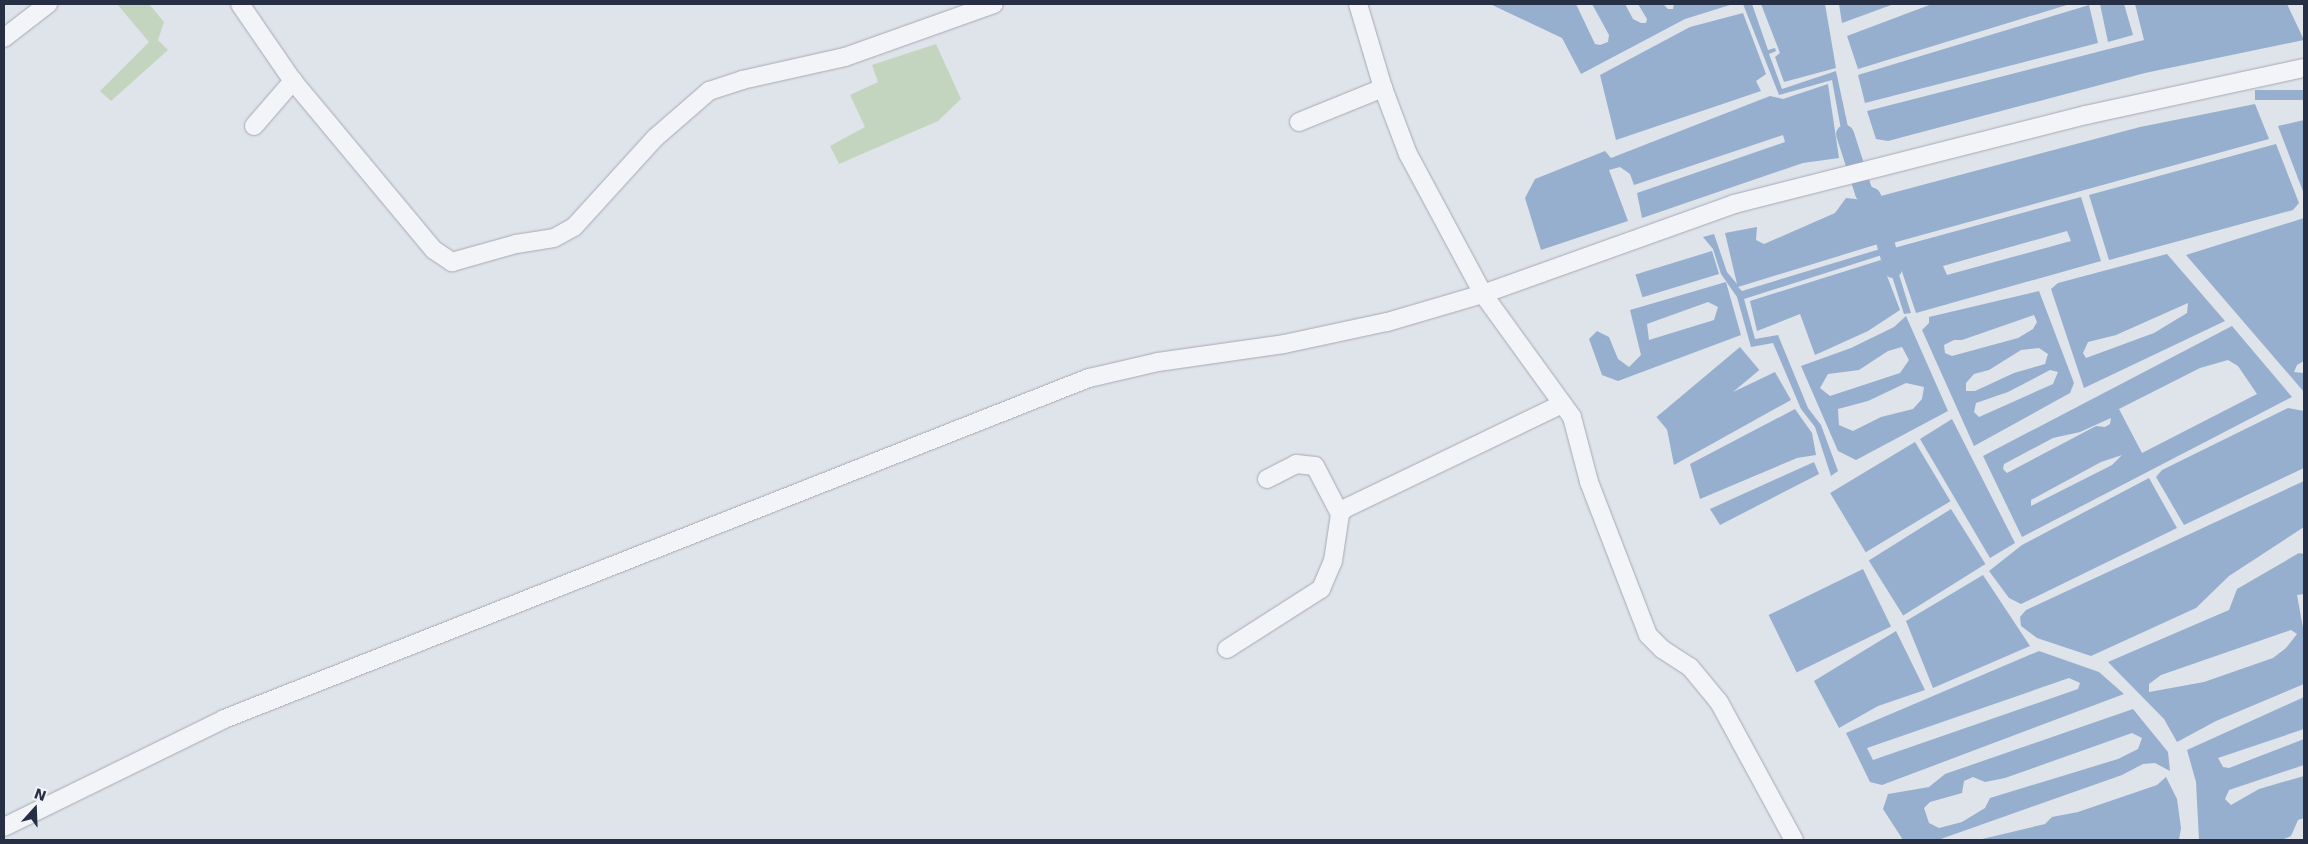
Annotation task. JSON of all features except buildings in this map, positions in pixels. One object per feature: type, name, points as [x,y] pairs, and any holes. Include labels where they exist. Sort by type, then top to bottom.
[{"type":"street","points":[[4,38],[48,4]]},
{"type":"street","points":[[240,4],[293,81],[434,250],[452,262],[516,244],[554,238],[574,227],[655,138],[709,91],[742,80],[844,57],[994,4]]},
{"type":"street","points":[[1358,4],[1383,88],[1408,154],[1483,294],[1572,417],[1589,482],[1648,635],[1662,649],[1690,668],[1719,702],[1794,840]]},
{"type":"street","points":[[4,827],[224,719],[1089,378],[1158,362],[1284,344],[1387,322],[1483,294],[1734,204],[2086,115],[2304,68]]},
{"type":"street","points":[[254,126],[293,81]]},
{"type":"street","points":[[1299,122],[1383,88]]},
{"type":"street","points":[[1227,650],[1320,589],[1333,561],[1340,514],[1344,509],[1562,404]]},
{"type":"street","points":[[1267,479],[1296,464],[1315,466],[1340,514]]},
{"type":"green space","points":[[117,4],[149,4],[164,22],[158,40],[168,50],[111,101],[100,91],[149,42]]},
{"type":"green space","points":[[936,44],[961,99],[938,121],[839,164],[830,146],[865,127],[850,95],[878,82],[872,65]]},
{"type":"water","points":[[1490,4],[1576,4],[1595,44],[1600,45],[1608,42],[1609,35],[1592,4],[1625,4],[1633,19],[1646,23],[1647,19],[1638,4],[1663,4],[1668,9],[1673,9],[1674,4],[1733,4],[1685,19],[1581,74],[1562,38]]},
{"type":"water","points":[[1743,4],[1752,4],[1768,50],[1775,48],[1776,51],[1769,54],[1782,89],[1836,71],[1854,155],[1846,157],[1832,80],[1779,95]]},
{"type":"water","points":[[1761,4],[1825,4],[1836,68],[1784,82],[1775,57],[1780,53]]},
{"type":"water","points":[[1839,4],[1894,4],[1842,23]]},
{"type":"water","points":[[1932,4],[2070,4],[1858,69],[1847,36]]},
{"type":"water","points":[[2100,4],[2124,4],[2133,35],[2108,42]]},
{"type":"water","points":[[2135,4],[2287,4],[2304,40],[2145,73],[1888,141],[1876,139],[1867,111],[2144,40]]},
{"type":"water","points":[[2089,5],[2098,43],[1865,103],[1858,75]]},
{"type":"water","points":[[1743,13],[1766,74],[1756,81],[1761,91],[1616,140],[1600,75],[1690,27]]},
{"type":"water","points":[[1828,84],[1839,158],[1803,163],[1642,218],[1637,193],[1785,142],[1783,135],[1634,185],[1630,174],[1620,167],[1609,170],[1628,221],[1541,250],[1525,198],[1535,179],[1605,151],[1611,158],[1770,96],[1783,99]]},
{"type":"water","points":[[2255,90],[2304,90],[2304,100],[2255,100]]},
{"type":"water","points":[[2255,104],[2269,139],[1889,244],[1877,197],[2140,127]]},
{"type":"water","points":[[2304,120],[2304,194],[2278,126]]},
{"type":"water","points":[[2276,144],[2299,203],[2293,210],[2109,260],[2089,195]]},
{"type":"water","points":[[2081,197],[2101,261],[1916,313],[1894,248]],"holes":[[[2067,231],[2071,241],[1947,275],[1943,266]]]},
{"type":"water","points":[[1846,198],[1864,200],[1878,244],[1738,287],[1742,291],[1890,246],[1911,313],[1904,314],[1885,254],[1744,299],[1755,339],[1778,335],[1808,408],[1821,425],[1838,471],[1831,476],[1815,427],[1801,409],[1773,343],[1751,347],[1737,297],[1721,274],[1713,249],[1703,237],[1714,234],[1727,272],[1737,284],[1725,233],[1757,227],[1756,240],[1764,244],[1835,213]]},
{"type":"water","points":[[2304,218],[2304,361],[2297,365],[2294,372],[2304,373],[2304,392],[2186,255]]},
{"type":"water","points":[[1712,251],[1719,274],[1643,297],[1635,274]]},
{"type":"water","points":[[2167,254],[2225,321],[2084,388],[2051,289],[2058,283]],"holes":[[[2188,303],[2187,313],[2154,333],[2086,358],[2083,353],[2088,342],[2116,335]]]},
{"type":"water","points":[[1881,260],[1900,310],[1868,331],[1815,355],[1800,314],[1757,331],[1750,301]]},
{"type":"water","points":[[1726,282],[1741,335],[1618,381],[1602,375],[1589,339],[1597,331],[1609,337],[1618,359],[1629,367],[1641,355],[1630,310]],"holes":[[[1708,302],[1718,307],[1714,320],[1649,340],[1647,324]]]},
{"type":"water","points":[[2039,291],[2074,383],[2070,393],[1974,446],[1922,330],[1929,323],[1929,317]],"holes":[[[2034,315],[2037,322],[2033,329],[2018,338],[1952,356],[1945,353],[1944,345],[1954,340],[1962,340]],[[2039,348],[2048,354],[2045,364],[2014,373],[1975,391],[1966,391],[1966,383],[1974,374],[1989,370],[2021,350]],[[2050,370],[2058,372],[2053,384],[1979,417],[1974,412],[1976,403],[2008,392]]]},
{"type":"water","points":[[1906,316],[1948,411],[1856,460],[1838,451],[1801,366],[1851,348],[1894,327]],"holes":[[[1902,347],[1909,360],[1900,373],[1830,396],[1820,388],[1828,374],[1859,370],[1888,351]],[[1906,383],[1924,387],[1922,399],[1913,409],[1881,417],[1853,431],[1839,425],[1838,409],[1868,401]]]},
{"type":"water","points":[[2232,326],[2292,397],[2022,537],[1983,456]],"holes":[[[2228,360],[2238,366],[2257,394],[2142,453],[2119,409],[2200,368]],[[2111,418],[2110,424],[2105,427],[2096,426],[2007,473],[2003,469],[2004,464],[2053,438],[2080,432]],[[2122,455],[2112,465],[2031,506],[2031,500],[2101,462]]]},
{"type":"water","points":[[1740,347],[1759,370],[1676,440],[1657,417]]},
{"type":"water","points":[[1775,372],[1791,400],[1674,465],[1666,424]]},
{"type":"water","points":[[2288,408],[2304,411],[2304,468],[2184,525],[2156,477],[2162,470]]},
{"type":"water","points":[[1795,409],[1812,433],[1816,455],[1797,458],[1700,499],[1690,464]]},
{"type":"water","points":[[1952,419],[2015,543],[1990,558],[1920,439]]},
{"type":"water","points":[[1915,442],[1951,501],[1866,552],[1830,493]]},
{"type":"water","points":[[1814,462],[1819,474],[1720,525],[1710,509]]},
{"type":"water","points":[[2149,478],[2177,528],[2021,604],[2009,598],[1989,571],[2022,545]]},
{"type":"water","points":[[2304,481],[2304,527],[2229,576],[2196,608],[2091,656],[2037,638],[2021,626],[2020,617],[2026,610]]},
{"type":"water","points":[[1951,509],[1985,564],[1903,616],[1869,560]]},
{"type":"water","points":[[2299,553],[2304,554],[2304,594],[2297,595],[2304,633],[2304,684],[2216,721],[2177,742],[2164,719],[2108,662],[2229,610],[2237,589]],"holes":[[[2291,630],[2297,634],[2286,648],[2273,658],[2204,682],[2149,692],[2149,684],[2161,675]]]},
{"type":"water","points":[[1863,569],[1891,627],[1797,673],[1769,615]]},
{"type":"water","points":[[1983,575],[2030,646],[1933,688],[1906,621]]},
{"type":"water","points":[[1896,631],[1925,690],[1878,706],[1839,728],[1814,681]]},
{"type":"water","points":[[2039,651],[2099,672],[2124,694],[1882,785],[1870,782],[1846,733]],"holes":[[[2069,678],[2080,683],[2078,689],[1873,760],[1867,748]]]},
{"type":"water","points":[[2304,697],[2304,729],[2218,758],[2223,767],[2229,768],[2304,739],[2304,765],[2229,790],[2225,799],[2231,805],[2259,789],[2304,776],[2304,818],[2298,820],[2291,836],[2282,840],[2199,840],[2196,782],[2187,750]]},
{"type":"water","points":[[2133,709],[2168,752],[2170,771],[2155,763],[2143,764],[2122,775],[1938,840],[1903,840],[1883,809],[1888,794],[1929,787],[1945,774]],"holes":[[[2132,733],[2142,738],[2138,749],[2118,759],[1990,798],[1985,808],[1962,822],[1939,828],[1929,823],[1924,808],[1930,802],[1962,793],[1964,781],[1973,777],[1985,782],[2005,778]]]},
{"type":"water","points":[[2166,777],[2177,799],[2181,828],[2179,840],[1978,840],[2045,824],[2052,817],[2078,812],[2157,785]]},
{"type":"waterway","points":[[1845,134],[1864,193],[1872,197],[1893,269]]}]
